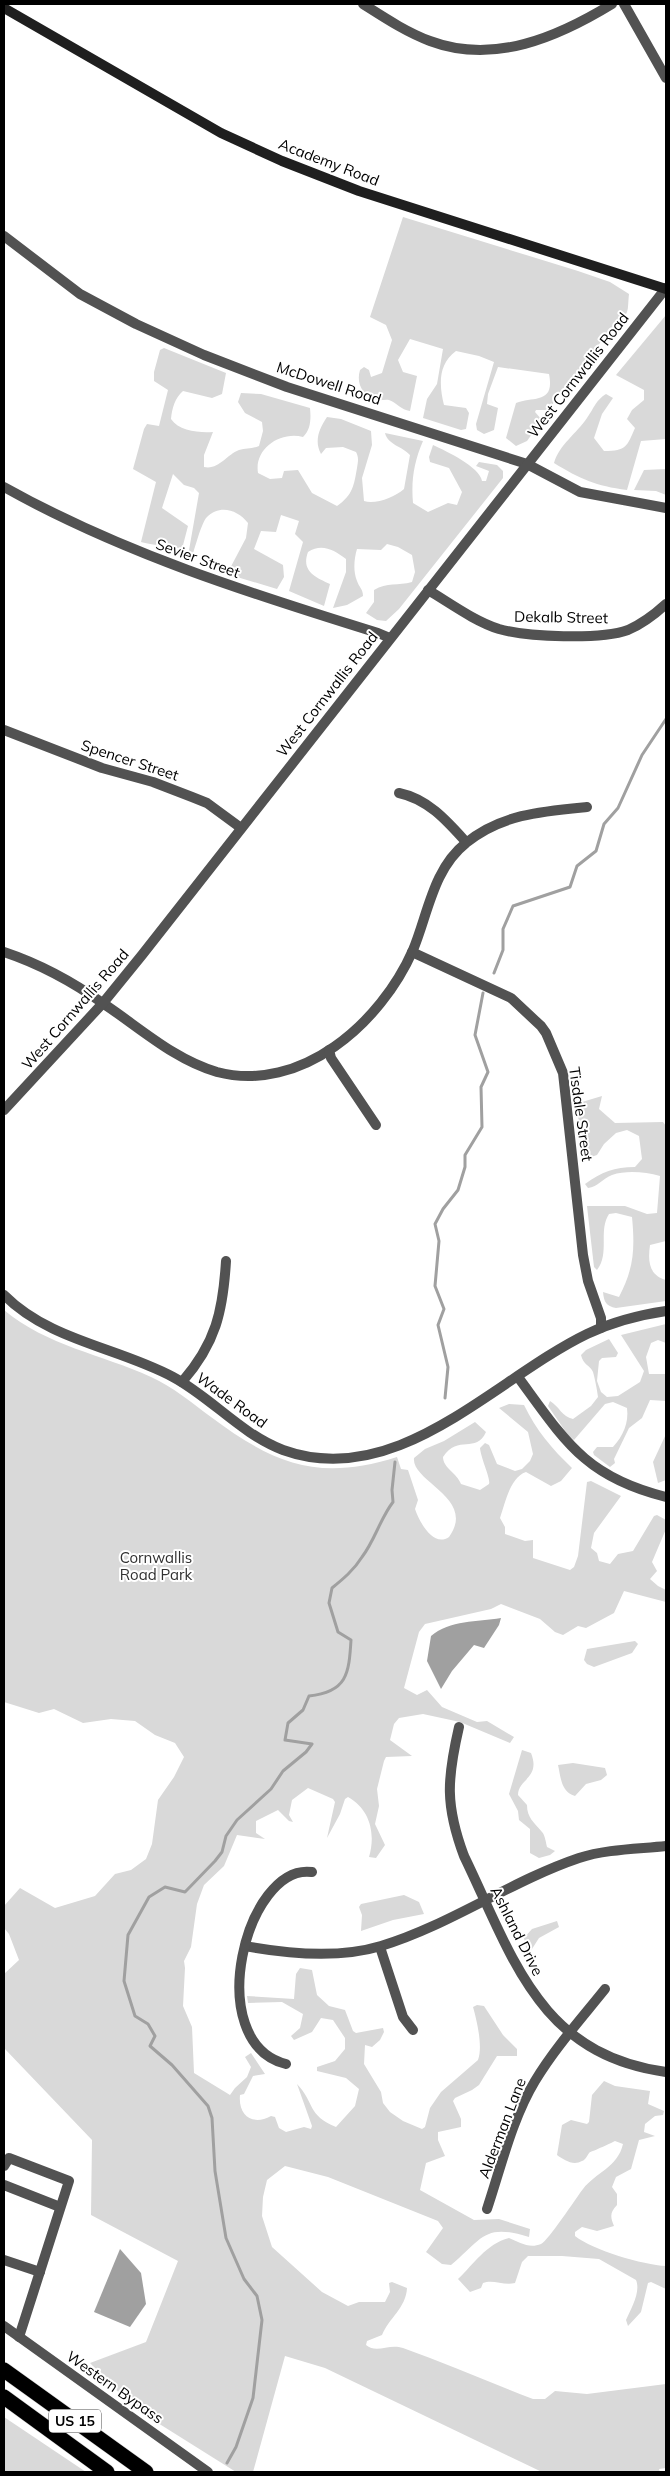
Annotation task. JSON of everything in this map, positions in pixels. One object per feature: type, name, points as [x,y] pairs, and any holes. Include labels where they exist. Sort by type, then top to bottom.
[{"type":"highway","name":"US 15","points":[[4,2370],[146,2472]]},
{"type":"highway","name":"US 15","points":[[4,2397],[107,2472]]},
{"type":"main road","name":"Academy Road","points":[[4,8],[221,132],[282,161],[359,191],[666,288]]},
{"type":"street","points":[[363,4],[396,25],[439,44],[465,49],[498,50],[543,39],[565,30],[612,4]]},
{"type":"street","points":[[624,4],[666,78]]},
{"type":"street","name":"McDowell Road","points":[[4,236],[80,294],[136,324],[204,355],[287,387],[527,464],[580,492],[666,508]]},
{"type":"street","name":"West Cornwallis Road","points":[[4,1110],[103,1003],[666,288]]},
{"type":"street","name":"Sevier Street","points":[[4,487],[88,530],[159,561],[203,578],[390,638]]},
{"type":"street","name":"Dekalb Street","points":[[428,590],[484,623],[498,629],[529,634],[599,636],[619,633],[644,622],[666,604]]},
{"type":"street","name":"Spencer Street","points":[[4,730],[102,768],[153,782],[207,803],[241,828]]},
{"type":"street","points":[[399,793],[417,797],[451,826],[466,842]]},
{"type":"street","points":[[4,952],[64,978],[185,1059],[227,1074],[257,1076],[284,1072],[312,1061],[343,1040],[380,1001],[412,952],[435,888],[453,855],[466,842],[500,823],[522,815],[587,807]]},
{"type":"street","name":"Tisdale Street","points":[[412,952],[505,994],[523,1008],[546,1033],[563,1073],[582,1254],[591,1292],[601,1318],[601,1328]]},
{"type":"street","points":[[329,1050],[331,1058],[376,1125]]},
{"type":"street","points":[[182,1382],[210,1340],[217,1323],[224,1292],[226,1261]]},
{"type":"street","name":"Wade Road","points":[[4,1295],[26,1314],[62,1333],[140,1361],[182,1382],[248,1432],[266,1443],[310,1457],[344,1458],[386,1449],[428,1434],[485,1400],[585,1335],[638,1317],[666,1311]]},
{"type":"street","points":[[518,1377],[561,1437],[590,1464],[624,1484],[666,1497]]},
{"type":"street","name":"Ashland Drive","points":[[459,1727],[449,1776],[451,1814],[464,1856],[529,1988],[550,2015],[569,2034],[618,2061],[666,2072]]},
{"type":"street","points":[[245,1946],[271,1951],[309,1954],[380,1947],[429,1927],[536,1874],[586,1856],[666,1846]]},
{"type":"street","points":[[286,2064],[264,2053],[252,2039],[247,2027],[239,1992],[240,1966],[252,1922],[269,1895],[290,1876],[301,1872],[312,1872]]},
{"type":"street","points":[[380,1947],[403,2017],[413,2030]]},
{"type":"street","name":"Alderman Lane","points":[[486,2210],[528,2095],[569,2034],[605,1989]]},
{"type":"street","points":[[4,2166],[9,2158],[68,2181],[19,2337]]},
{"type":"street","points":[[4,2185],[60,2207]]},
{"type":"street","points":[[4,2260],[40,2272]]},
{"type":"street","name":"Western Bypass","points":[[4,2326],[208,2472]]},
{"type":"green space","points":[[403,217],[578,271],[610,282],[629,294],[626,315],[614,325],[548,410],[536,410],[535,412],[542,420],[527,441],[516,446],[506,438],[516,403],[546,395],[550,384],[549,374],[498,367],[488,394],[487,404],[498,408],[494,430],[484,434],[477,430],[476,424],[494,362],[479,356],[456,351],[446,362],[441,375],[444,405],[466,408],[469,413],[466,429],[461,430],[423,418],[427,399],[437,384],[443,349],[410,339],[398,360],[403,372],[417,376],[410,411],[389,400],[372,398],[361,388],[359,380],[360,370],[364,367],[369,370],[371,377],[382,373],[392,340],[386,325],[370,317]]},
{"type":"green space","points":[[666,315],[666,439],[641,441],[627,490],[589,481],[554,463],[560,450],[583,424],[597,402],[606,394],[613,398],[602,414],[594,438],[604,451],[617,450],[628,443],[635,428],[627,419],[632,410],[644,400],[644,390],[616,375]]},
{"type":"green space","points":[[164,348],[226,373],[222,394],[212,398],[183,391],[176,400],[172,411],[171,419],[184,429],[213,432],[204,455],[204,467],[214,466],[239,450],[259,446],[263,431],[262,422],[245,413],[238,402],[241,393],[261,394],[310,408],[310,424],[306,434],[303,437],[294,436],[278,439],[270,444],[260,456],[258,473],[270,479],[282,478],[284,471],[298,470],[312,493],[337,506],[350,494],[354,485],[358,458],[356,452],[343,447],[326,448],[321,454],[318,435],[327,417],[341,419],[371,431],[372,445],[362,478],[364,501],[385,500],[404,489],[410,455],[392,443],[385,433],[423,441],[414,471],[413,503],[428,512],[448,503],[457,505],[462,492],[449,468],[430,462],[429,457],[433,445],[469,465],[480,476],[482,481],[486,481],[489,471],[476,466],[479,462],[497,465],[503,471],[503,478],[399,609],[386,621],[377,620],[366,613],[374,602],[374,590],[383,586],[412,582],[415,572],[412,555],[398,547],[387,544],[381,550],[357,549],[355,573],[363,596],[347,605],[333,608],[346,572],[346,559],[328,549],[313,549],[308,552],[306,559],[308,569],[319,579],[330,584],[324,606],[289,591],[303,542],[295,534],[299,521],[281,515],[276,532],[261,531],[254,549],[283,565],[284,577],[277,589],[227,574],[246,538],[248,523],[244,518],[229,510],[212,513],[205,520],[191,559],[188,556],[199,493],[194,488],[184,485],[173,474],[162,508],[188,526],[182,549],[141,542],[156,482],[133,469],[147,424],[159,426],[168,390],[154,381],[154,372],[160,350]]},
{"type":"green space","points":[[666,469],[666,495],[656,491],[634,490],[644,470]]},
{"type":"green space","points":[[602,1096],[599,1109],[615,1123],[663,1122],[666,1126],[666,1241],[650,1245],[649,1261],[652,1271],[660,1278],[666,1280],[666,1301],[616,1308],[608,1305],[605,1301],[603,1292],[619,1297],[628,1277],[633,1249],[632,1217],[616,1213],[609,1214],[604,1228],[603,1256],[597,1270],[594,1267],[587,1206],[625,1206],[647,1214],[657,1213],[660,1176],[624,1172],[609,1176],[592,1187],[588,1188],[585,1184],[608,1171],[635,1167],[642,1159],[639,1136],[627,1130],[616,1133],[604,1144],[597,1155],[585,1159],[577,1110],[582,1102]]},
{"type":"green space","name":"Cornwallis Road Park","points":[[4,1310],[21,1322],[56,1341],[159,1381],[234,1433],[256,1447],[277,1457],[298,1464],[320,1468],[343,1468],[397,1457],[401,1469],[408,1470],[418,1500],[415,1509],[423,1526],[427,1532],[438,1539],[449,1537],[455,1523],[455,1512],[441,1492],[422,1475],[416,1467],[414,1458],[425,1449],[444,1441],[475,1422],[486,1432],[482,1438],[472,1444],[455,1446],[443,1457],[445,1464],[461,1484],[480,1490],[489,1484],[480,1448],[485,1443],[489,1445],[497,1464],[515,1471],[522,1469],[530,1461],[533,1454],[528,1432],[499,1408],[509,1404],[524,1405],[545,1439],[572,1468],[561,1481],[551,1486],[526,1472],[520,1475],[512,1485],[500,1518],[505,1527],[505,1534],[525,1541],[533,1540],[533,1558],[570,1570],[574,1567],[578,1556],[587,1482],[591,1481],[621,1496],[594,1533],[591,1548],[597,1553],[599,1561],[610,1564],[618,1554],[633,1551],[654,1516],[657,1515],[666,1520],[666,1529],[652,1562],[657,1571],[650,1579],[666,1590],[666,1602],[624,1591],[614,1613],[586,1628],[578,1626],[563,1635],[555,1632],[540,1619],[501,1604],[491,1609],[425,1624],[419,1632],[404,1688],[417,1695],[427,1690],[442,1707],[477,1722],[487,1721],[514,1737],[510,1743],[460,1722],[423,1714],[399,1718],[394,1724],[390,1740],[412,1756],[386,1757],[384,1761],[377,1789],[379,1806],[375,1824],[385,1845],[376,1858],[369,1857],[372,1840],[371,1831],[362,1808],[348,1797],[345,1799],[340,1814],[327,1838],[335,1802],[333,1799],[308,1788],[292,1800],[289,1815],[293,1822],[289,1821],[278,1810],[256,1821],[256,1833],[265,1839],[237,1835],[224,1866],[204,1885],[197,1904],[191,1947],[184,1961],[183,2006],[192,2027],[194,2073],[230,2095],[247,2077],[251,2067],[245,2057],[251,2053],[265,2074],[253,2076],[244,2094],[240,2095],[241,2109],[244,2114],[253,2119],[275,2117],[279,2128],[286,2132],[304,2127],[311,2129],[312,2126],[297,2084],[320,2118],[336,2127],[355,2106],[359,2089],[346,2078],[317,2071],[317,2067],[335,2061],[345,2049],[345,2038],[333,2020],[321,2018],[312,2032],[294,2040],[291,2036],[300,2028],[303,2014],[282,2002],[248,2003],[247,1996],[294,1999],[296,1974],[300,1968],[312,1970],[317,1995],[329,2006],[345,2010],[353,2031],[356,2033],[383,2028],[384,2032],[380,2040],[372,2047],[365,2045],[364,2064],[381,2092],[383,2103],[390,2112],[403,2121],[422,2129],[425,2127],[430,2108],[441,2092],[478,2060],[480,2041],[473,2007],[477,2005],[484,2006],[503,2035],[517,2049],[517,2056],[497,2056],[479,2085],[455,2098],[453,2101],[461,2119],[461,2127],[438,2132],[438,2140],[445,2156],[426,2163],[420,2190],[474,2220],[499,2219],[530,2229],[529,2237],[514,2233],[493,2233],[478,2241],[451,2265],[442,2264],[426,2252],[443,2228],[438,2221],[328,2177],[285,2166],[267,2180],[263,2197],[262,2216],[272,2247],[322,2292],[348,2306],[359,2302],[385,2302],[390,2292],[389,2283],[392,2282],[407,2288],[404,2301],[382,2335],[367,2341],[366,2345],[370,2348],[403,2348],[533,2399],[545,2399],[555,2391],[587,2394],[666,2384],[666,2468],[659,2469],[660,2472],[542,2472],[325,2368],[285,2356],[253,2472],[236,2472],[134,2408],[90,2363],[146,2342],[178,2261],[91,2215],[92,2140],[4,2048],[4,1974],[19,1960],[9,1934],[4,1928],[4,1906],[20,1888],[55,1908],[95,1896],[115,1874],[131,1870],[146,1859],[152,1844],[158,1800],[174,1777],[184,1757],[175,1743],[155,1735],[135,1721],[111,1719],[83,1723],[54,1709],[39,1713],[4,1702]]},
{"type":"green space","points":[[666,1324],[666,1343],[658,1340],[651,1343],[646,1357],[649,1374],[666,1374],[666,1401],[650,1400],[642,1418],[629,1428],[614,1459],[615,1463],[610,1467],[594,1455],[593,1452],[597,1447],[613,1447],[617,1443],[626,1424],[627,1408],[613,1402],[605,1404],[574,1440],[568,1435],[548,1406],[550,1401],[566,1416],[573,1419],[591,1406],[598,1397],[596,1384],[592,1370],[583,1361],[581,1355],[586,1350],[609,1339],[618,1353],[616,1357],[602,1358],[599,1361],[597,1381],[601,1392],[607,1397],[618,1396],[640,1382],[644,1371],[621,1335]]},
{"type":"green space","points":[[666,1434],[666,1480],[658,1483],[653,1462]]},
{"type":"green space","points":[[635,1641],[638,1644],[632,1653],[594,1667],[587,1664],[584,1660],[587,1649]]},
{"type":"green space","points":[[522,1750],[531,1753],[533,1768],[521,1785],[518,1795],[527,1805],[528,1813],[532,1820],[543,1833],[547,1847],[555,1851],[550,1855],[539,1858],[530,1853],[530,1829],[519,1820],[518,1811],[509,1794]]},
{"type":"green space","points":[[573,1763],[605,1768],[607,1775],[601,1780],[586,1784],[575,1796],[564,1788],[558,1765]]},
{"type":"green space","points":[[404,1895],[419,1902],[424,1914],[393,1920],[361,1931],[362,1915],[359,1907],[361,1904]]},
{"type":"green space","points":[[557,1921],[559,1927],[539,1938],[530,1952],[527,1952],[524,1938],[532,1929]]},
{"type":"green space","points":[[604,2081],[615,2086],[650,2091],[648,2104],[664,2111],[663,2115],[655,2116],[645,2124],[644,2132],[655,2136],[639,2140],[631,2169],[616,2177],[612,2187],[617,2194],[617,2205],[611,2215],[614,2226],[597,2231],[582,2227],[575,2232],[575,2236],[619,2256],[666,2266],[666,2289],[651,2282],[648,2283],[641,2312],[628,2326],[626,2320],[636,2295],[636,2280],[599,2259],[528,2256],[522,2262],[515,2283],[487,2282],[483,2283],[481,2288],[470,2292],[458,2279],[481,2255],[494,2245],[509,2238],[532,2246],[541,2244],[556,2228],[588,2183],[611,2164],[620,2152],[623,2144],[615,2141],[590,2152],[585,2160],[575,2163],[569,2162],[557,2155],[562,2125],[571,2120],[587,2124],[589,2122],[592,2095]]},
{"type":"green space","points":[[4,2417],[86,2472],[4,2472]]},
{"type":"shaded area","points":[[501,1618],[499,1625],[484,1648],[474,1645],[452,1671],[441,1689],[427,1661],[431,1636],[455,1624]]},
{"type":"shaded area","points":[[120,2249],[141,2273],[146,2304],[130,2327],[94,2312]]},
{"type":"waterway","points":[[494,973],[503,950],[503,929],[513,906],[570,887],[577,866],[596,851],[604,824],[618,808],[642,755],[666,719]]},
{"type":"waterway","points":[[445,1398],[448,1367],[438,1325],[444,1309],[435,1286],[439,1241],[435,1224],[443,1209],[458,1190],[465,1167],[465,1155],[482,1127],[481,1087],[488,1072],[475,1035],[483,993]]},
{"type":"waterway","points":[[227,2463],[236,2447],[253,2398],[262,2320],[257,2296],[244,2279],[226,2238],[215,2171],[212,2118],[208,2106],[172,2065],[150,2046],[155,2036],[148,2024],[135,2016],[124,1981],[128,1935],[149,1897],[165,1887],[185,1892],[215,1861],[222,1852],[226,1836],[237,1820],[271,1789],[283,1771],[306,1752],[312,1744],[285,1740],[288,1723],[303,1710],[309,1696],[331,1690],[344,1679],[347,1672],[351,1640],[338,1632],[329,1603],[332,1588],[359,1562],[371,1544],[384,1515],[393,1502],[392,1490],[395,1462]]}]
